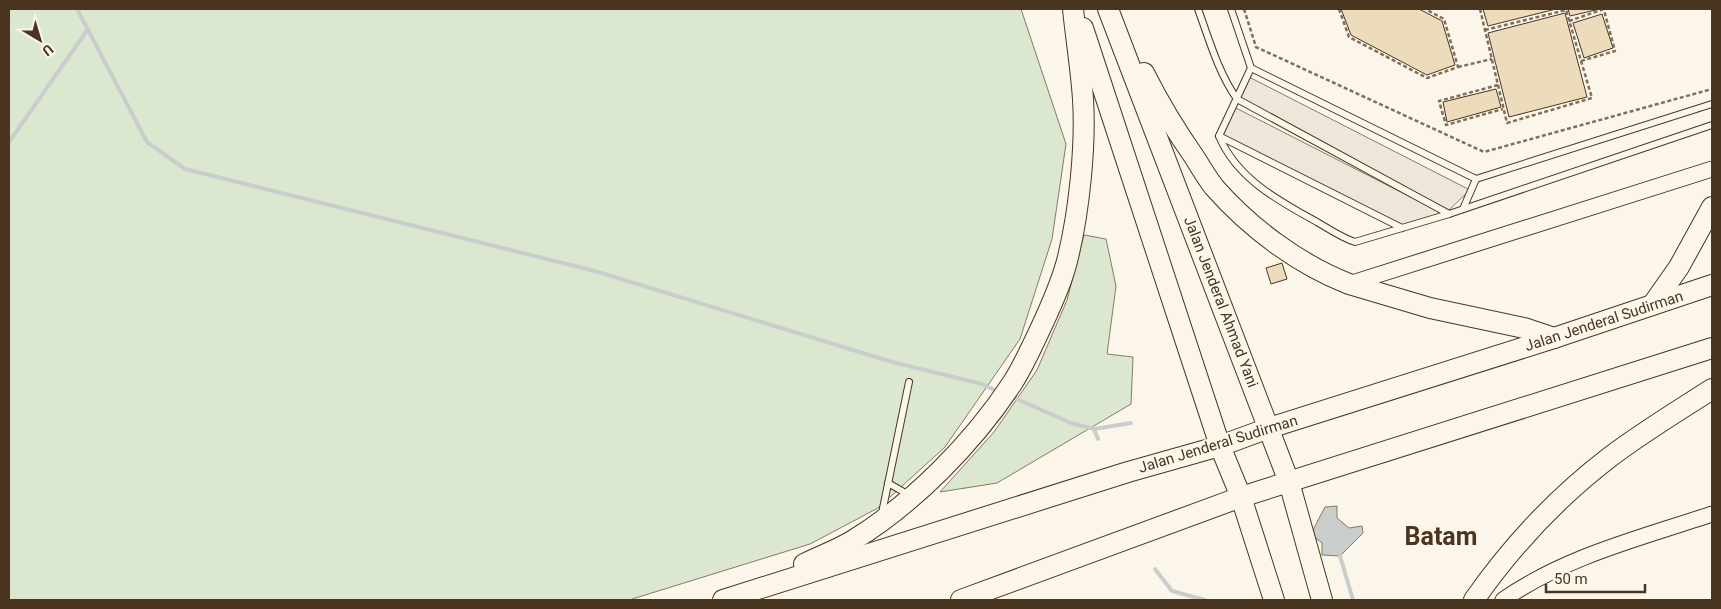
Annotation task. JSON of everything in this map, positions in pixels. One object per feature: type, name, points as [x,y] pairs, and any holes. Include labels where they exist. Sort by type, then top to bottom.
[{"type":"highway","points":[[709,600],[803,564],[851,541],[881,521],[912,497],[951,460],[1012,382],[1028,355],[1054,298],[1068,258],[1075,218],[1080,176],[1083,100],[1075,9]]},
{"type":"highway","points":[[1075,9],[1220,446],[1241,496],[1274,600]]},
{"type":"highway","points":[[1110,9],[1150,84],[1213,186],[1246,218],[1290,254],[1349,284],[1430,308],[1524,328],[1554,338]]},
{"type":"highway","name":"Jalan Jenderal Ahmad Yani","points":[[1110,9],[1289,482],[1322,600]]},
{"type":"highway","points":[[1653,304],[1680,266],[1712,207]]},
{"type":"highway","name":"Jalan Jenderal Sudirman","points":[[724,600],[1128,472],[1220,446],[1269,428],[1554,338],[1712,285]]},
{"type":"highway","points":[[961,600],[1241,496],[1712,348]]},
{"type":"highway","points":[[1474,600],[1520,541],[1565,496],[1610,457],[1712,389]]},
{"type":"street","points":[[1349,284],[1712,169]]},
{"type":"street","points":[[1503,600],[1551,571],[1589,554],[1712,514]]},
{"type":"lane","points":[[1198,9],[1227,85],[1237,99],[1449,214]]},
{"type":"lane","points":[[1219,136],[1251,68],[1230,9]]},
{"type":"lane","points":[[1251,68],[1476,179],[1712,104]]},
{"type":"lane","points":[[1219,136],[1224,147],[1242,172],[1272,197],[1352,242],[1358,242],[1449,214],[1712,126]]},
{"type":"lane","points":[[1219,136],[1402,228]]},
{"type":"lane","points":[[1463,209],[1476,179]]},
{"type":"lane","points":[[881,521],[909,382]]},
{"type":"lane","points":[[888,483],[912,497]]},
{"type":"path","points":[[1244,9],[1256,47],[1484,152],[1712,89]]},
{"type":"path","points":[[1339,9],[1349,37],[1427,78],[1458,67],[1492,59]]},
{"type":"path","points":[[1425,9],[1444,19],[1458,67]]},
{"type":"path","points":[[1480,9],[1498,85],[1507,122],[1592,98],[1566,10],[1485,30]]},
{"type":"path","points":[[1569,21],[1604,9],[1616,51],[1581,61]]},
{"type":"path","points":[[1498,85],[1439,101],[1446,125],[1504,109]]},
{"type":"green space","points":[[9,9],[1021,9],[1066,144],[1052,239],[1020,339],[945,447],[878,508],[810,544],[629,600],[9,600]]},
{"type":"green space","points":[[1084,235],[1106,239],[1116,286],[1107,354],[1133,357],[1131,404],[997,483],[940,492],[994,432],[1037,370],[1067,300]]},
{"type":"shaded area","points":[[1249,77],[1470,190],[1449,210],[1236,102]]},
{"type":"shaded area","points":[[1234,107],[1442,213],[1402,225],[1222,135]]},
{"type":"shaded area","points":[[1337,506],[1337,518],[1349,528],[1362,526],[1363,533],[1340,556],[1322,555],[1322,543],[1313,536],[1314,528],[1325,507]]},
{"type":"building","points":[[1341,9],[1419,9],[1442,21],[1455,65],[1427,75],[1351,35]]},
{"type":"building","points":[[1483,9],[1556,9],[1488,26]]},
{"type":"building","points":[[1568,9],[1600,9],[1570,16]]},
{"type":"building","points":[[1565,13],[1587,97],[1509,117],[1488,33]]},
{"type":"building","points":[[1602,14],[1613,48],[1584,58],[1573,23]]},
{"type":"building","points":[[1496,89],[1501,107],[1447,122],[1443,102]]},
{"type":"building","points":[[1282,263],[1287,279],[1271,284],[1266,268]]},
{"type":"waterway","points":[[77,9],[147,142],[185,169],[595,271],[892,362],[982,384],[999,392]]},
{"type":"waterway","points":[[9,142],[88,29]]},
{"type":"waterway","points":[[1010,396],[1071,423],[1094,429],[1131,423]]},
{"type":"waterway","points":[[1094,429],[1098,439]]},
{"type":"waterway","points":[[1340,556],[1353,600]]},
{"type":"waterway","points":[[1155,569],[1172,591],[1205,600]]},
{"type":"district","name":"Batam","points":[[1441,536]]}]
